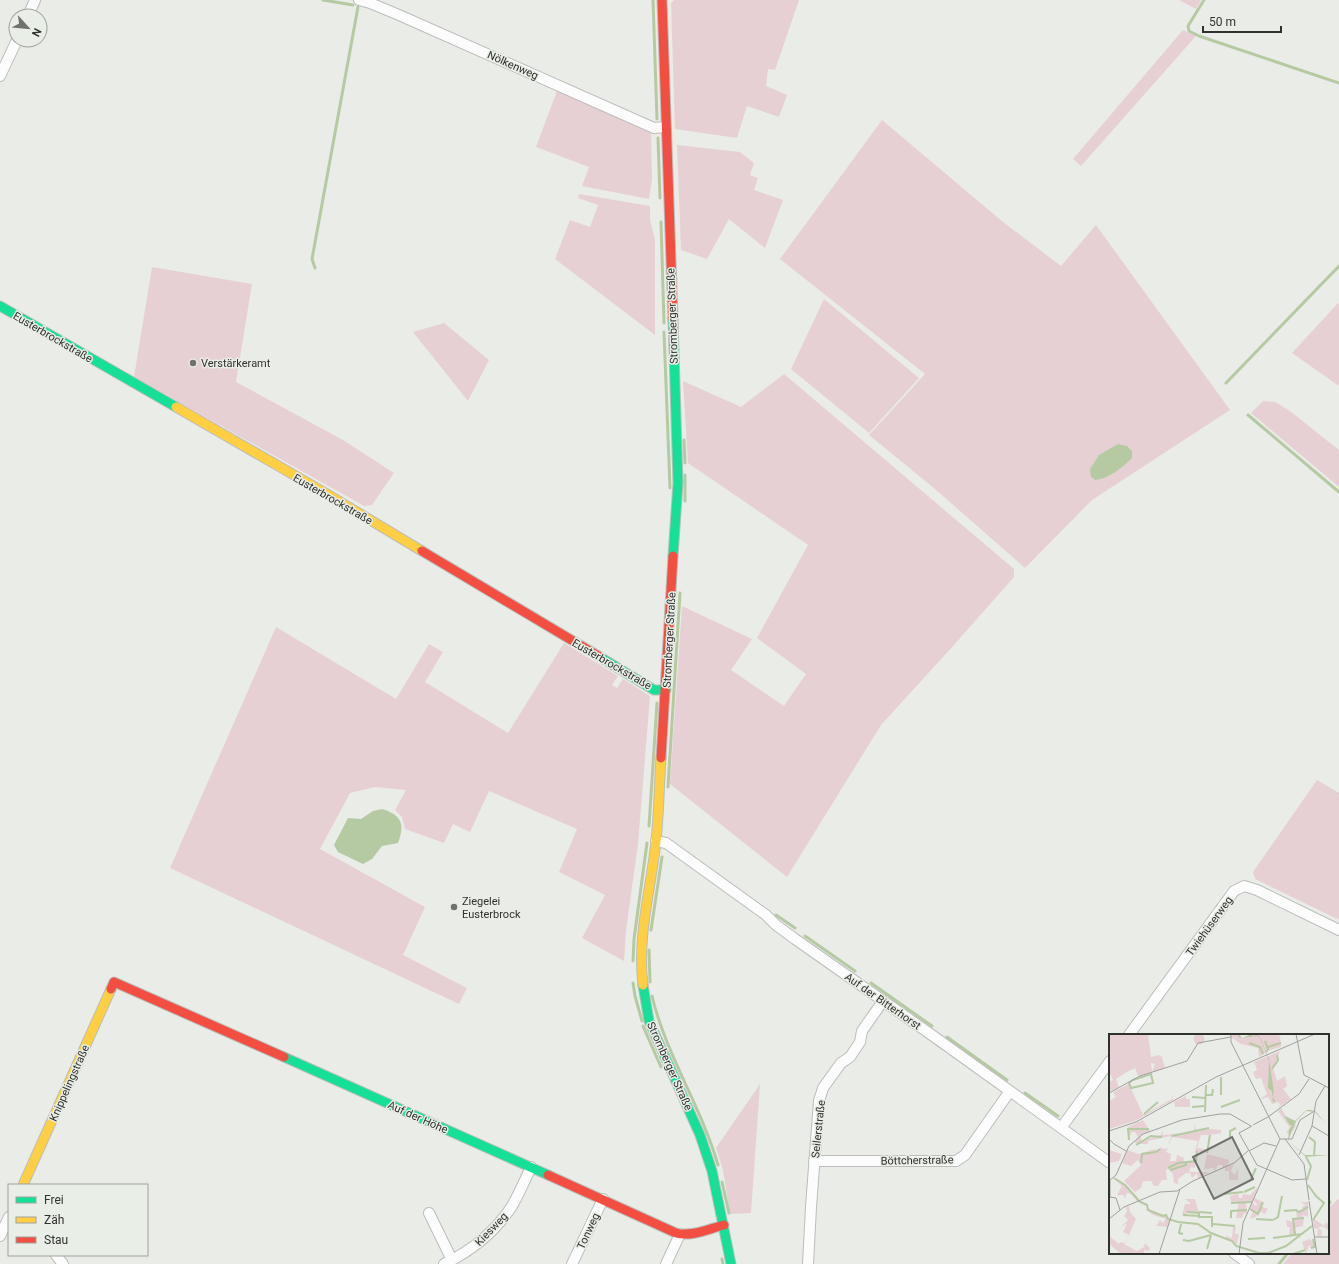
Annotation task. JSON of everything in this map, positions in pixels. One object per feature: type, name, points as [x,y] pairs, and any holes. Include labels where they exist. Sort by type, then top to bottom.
[{"type":"street","name":"Nölkenweg","points":[[359,0],[370,2],[654,128],[666,127]]},
{"type":"street","name":"Stromberger Straße","points":[[662,0],[678,470],[656,840],[642,939],[641,970],[649,1021],[700,1135],[712,1170],[724,1225],[730,1264]]},
{"type":"street","points":[[0,76],[13,48]]},
{"type":"street","name":"Eusterbrockstraße","points":[[0,306],[327,494],[654,690],[666,690]]},
{"type":"street","name":"Auf der Bitterhorst","points":[[656,840],[666,843],[795,939],[1109,1162]]},
{"type":"street","name":"Twiehüserweg","points":[[1130,1034],[1234,891],[1244,886],[1257,890],[1339,930]]},
{"type":"street","name":"Auf der Höhe","points":[[114,982],[680,1234]]},
{"type":"street","name":"Knippelingstraße","points":[[23,1184],[114,982]]},
{"type":"street","name":"Seilerstraße","points":[[808,1264],[818,1107],[823,1088],[841,1063],[850,1057],[860,1042],[862,1031],[884,1001]]},
{"type":"street","points":[[1061,1128],[1109,1062]]},
{"type":"street","name":"Böttcherstraße","points":[[814,1161],[956,1161],[965,1155],[1010,1091]]},
{"type":"street","name":"Kiesweg","points":[[428,1213],[448,1262],[460,1256],[482,1240],[500,1223],[512,1205],[531,1167]]},
{"type":"street","name":"Tonweg","points":[[572,1264],[603,1199]]},
{"type":"street","points":[[0,1236],[8,1219]]},
{"type":"street","points":[[666,1264],[680,1234],[688,1234],[724,1225]]},
{"type":"street","points":[[1235,1254],[1249,1264]]},
{"type":"street","points":[[57,1256],[63,1264]]},
{"type":"shaded area","points":[[674,0],[799,0],[775,70],[768,69],[766,86],[787,95],[779,117],[747,106],[737,138],[675,129],[671,3]]},
{"type":"shaded area","points":[[1179,0],[1201,0],[1196,9]]},
{"type":"shaded area","points":[[1183,30],[1196,36],[1081,166],[1073,159]]},
{"type":"shaded area","points":[[557,91],[651,133],[652,179],[649,199],[582,186],[589,167],[536,147]]},
{"type":"shaded area","points":[[882,120],[1003,222],[1061,266],[1096,225],[1230,410],[1092,500],[1025,568],[935,489],[869,435],[925,374],[780,259]]},
{"type":"shaded area","points":[[677,145],[740,152],[754,163],[750,175],[758,178],[754,190],[783,200],[765,248],[729,219],[707,259],[681,250]]},
{"type":"shaded area","points":[[579,194],[650,206],[650,220],[655,240],[655,335],[555,259],[570,220],[590,227],[598,205],[578,198]]},
{"type":"shaded area","points":[[152,267],[252,284],[236,382],[343,440],[394,473],[372,505],[364,506],[134,377]]},
{"type":"shaded area","points":[[824,299],[919,378],[869,433],[791,369]]},
{"type":"shaded area","points":[[1339,302],[1339,386],[1292,353]]},
{"type":"shaded area","points":[[444,323],[489,360],[468,401],[413,332]]},
{"type":"shaded area","points":[[784,374],[1014,569],[1014,577],[881,725],[787,877],[670,784],[682,606],[752,639],[731,670],[784,706],[806,674],[757,638],[808,545],[688,463],[683,381],[741,407]]},
{"type":"shaded area","points":[[1263,401],[1275,402],[1290,411],[1339,450],[1339,487],[1251,413]]},
{"type":"shaded area","points":[[1118,444],[1127,446],[1132,451],[1132,458],[1115,472],[1106,477],[1095,480],[1091,477],[1090,469],[1099,455]]},
{"type":"shaded area","points":[[276,627],[396,699],[429,644],[443,652],[425,682],[508,733],[564,643],[618,676],[612,685],[617,688],[623,679],[650,696],[638,844],[626,931],[624,961],[582,938],[605,895],[559,872],[577,829],[489,791],[470,832],[453,824],[444,843],[405,829],[402,817],[395,810],[406,790],[375,787],[350,793],[320,849],[425,907],[403,955],[467,988],[459,1004],[170,868]]},
{"type":"shaded area","points":[[1317,780],[1339,793],[1339,920],[1255,879],[1253,872]]},
{"type":"shaded area","points":[[382,809],[394,814],[400,821],[401,831],[398,843],[382,846],[372,859],[363,864],[338,852],[334,845],[348,818],[361,819],[373,811]]},
{"type":"shaded area","points":[[760,1084],[751,1213],[730,1214],[723,1170],[716,1148]]},
{"type":"shaded area","points":[[1339,1198],[1339,1264],[1283,1264],[1291,1254],[1329,1254],[1329,1208]]},
{"type":"waterway","points":[[323,0],[353,5]]},
{"type":"waterway","points":[[653,0],[657,119]]},
{"type":"waterway","points":[[1204,0],[1188,26],[1189,31],[1199,36],[1339,83]]},
{"type":"waterway","points":[[315,268],[312,259],[358,7]]},
{"type":"waterway","points":[[658,138],[660,198]]},
{"type":"waterway","points":[[661,222],[664,323]]},
{"type":"waterway","points":[[1226,383],[1339,266]]},
{"type":"waterway","points":[[664,332],[670,488]]},
{"type":"waterway","points":[[1248,415],[1339,492]]},
{"type":"waterway","points":[[684,440],[685,463]]},
{"type":"waterway","points":[[685,475],[685,501]]},
{"type":"waterway","points":[[668,787],[680,593]]},
{"type":"waterway","points":[[649,826],[657,703]]},
{"type":"waterway","points":[[633,961],[634,939],[647,843]]},
{"type":"waterway","points":[[651,930],[662,857]]},
{"type":"waterway","points":[[776,915],[795,928]]},
{"type":"waterway","points":[[805,936],[855,971]]},
{"type":"waterway","points":[[649,950],[650,982]]},
{"type":"waterway","points":[[633,983],[642,1021]]},
{"type":"waterway","points":[[871,983],[932,1026]]},
{"type":"waterway","points":[[652,996],[666,1039],[711,1143],[718,1165]]},
{"type":"waterway","points":[[643,1026],[661,1067]]},
{"type":"waterway","points":[[947,1037],[1007,1080]]},
{"type":"waterway","points":[[1025,1093],[1058,1116]]},
{"type":"waterway","points":[[722,1182],[729,1213]]},
{"type":"waterway","points":[[1279,1264],[1287,1254]]},
{"type":"waterway","points":[[722,1259],[723,1264]]},
{"type":"traffic: fast","points":[[0,306],[176,407]]},
{"type":"traffic: fast","points":[[673,319],[678,483],[673,556]]},
{"type":"traffic: fast","points":[[600,657],[654,690],[666,690]]},
{"type":"traffic: fast","points":[[643,985],[649,1021],[700,1135],[712,1171],[731,1264]]},
{"type":"traffic: fast","points":[[284,1057],[548,1175]]},
{"type":"traffic: slow","points":[[176,407],[422,551]]},
{"type":"traffic: slow","points":[[643,985],[643,931],[656,841],[661,758]]},
{"type":"traffic: slow","points":[[23,1184],[111,989]]},
{"type":"traffic: jam","points":[[662,0],[673,319]]},
{"type":"traffic: jam","points":[[422,551],[600,657]]},
{"type":"traffic: jam","points":[[661,758],[673,556]]},
{"type":"traffic: jam","points":[[111,989],[114,982],[284,1057]]},
{"type":"traffic: jam","points":[[548,1175],[676,1233],[688,1234],[724,1225]]},
{"type":"place","name":"Verstärkeramt","points":[[193,363]]},
{"type":"place","name":"Ziegelei Eusterbrock","points":[[454,907]]}]
